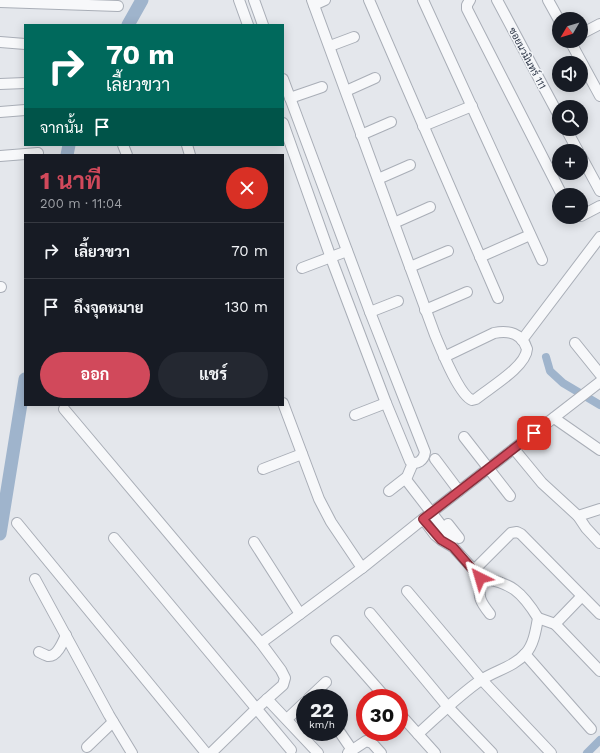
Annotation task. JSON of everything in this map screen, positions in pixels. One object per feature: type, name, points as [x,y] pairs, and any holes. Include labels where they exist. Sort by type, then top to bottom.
[{"type":"street","points":[[239,0],[248,24]]},
{"type":"street","points":[[254,0],[263,24]]},
{"type":"street","points":[[325,0],[313,2],[425,310],[444,357],[463,393],[469,400],[476,399],[522,362],[527,349],[522,340],[508,332],[494,333],[444,357]]},
{"type":"street","points":[[369,0],[498,298]]},
{"type":"street","points":[[423,0],[542,260]]},
{"type":"street","points":[[470,0],[466,5],[467,9],[558,188]]},
{"type":"street","name":"ซอยนวมินทร์ 111","points":[[497,0],[552,103]]},
{"type":"street","points":[[548,0],[555,12]]},
{"type":"street","points":[[0,2],[44,2],[118,6]]},
{"type":"street","points":[[588,30],[600,24]]},
{"type":"street","points":[[330,46],[354,37]]},
{"type":"street","points":[[0,42],[24,44]]},
{"type":"street","points":[[574,48],[600,96]]},
{"type":"street","points":[[346,92],[375,78]]},
{"type":"street","points":[[284,82],[370,312],[425,452],[424,459],[413,463],[407,477],[389,491]]},
{"type":"street","points":[[0,84],[24,83]]},
{"type":"street","points":[[290,98],[322,87]]},
{"type":"street","points":[[423,126],[472,106]]},
{"type":"street","points":[[0,112],[24,110]]},
{"type":"street","points":[[361,134],[391,122]]},
{"type":"street","points":[[284,126],[331,258],[386,404],[409,459],[413,463]]},
{"type":"street","points":[[25,154],[38,153]]},
{"type":"street","points":[[0,156],[24,154]]},
{"type":"street","points":[[378,179],[410,165]]},
{"type":"street","points":[[588,169],[600,191]]},
{"type":"street","points":[[588,212],[600,206]]},
{"type":"street","points":[[394,223],[430,208]]},
{"type":"street","points":[[480,257],[530,235]]},
{"type":"street","points":[[522,340],[600,237]]},
{"type":"street","points":[[302,268],[347,251]]},
{"type":"street","points":[[410,267],[448,251]]},
{"type":"street","points":[[425,310],[466,292]]},
{"type":"street","points":[[370,312],[398,302]]},
{"type":"street","points":[[575,343],[600,374]]},
{"type":"street","points":[[261,643],[362,568],[600,382]]},
{"type":"street","points":[[355,415],[386,404]]},
{"type":"street","points":[[284,406],[319,499],[331,522],[362,568]]},
{"type":"street","points":[[64,409],[261,643],[281,670],[285,678],[283,685],[211,753]]},
{"type":"street","points":[[554,418],[600,450]]},
{"type":"street","points":[[464,438],[510,496]]},
{"type":"street","points":[[514,449],[542,483],[578,516],[586,528],[600,543]]},
{"type":"street","points":[[263,470],[302,454]]},
{"type":"street","points":[[435,460],[459,491]]},
{"type":"street","points":[[407,481],[459,538]]},
{"type":"street","points":[[578,516],[600,509]]},
{"type":"street","points":[[434,511],[448,534],[453,547]]},
{"type":"street","points":[[423,519],[441,540],[453,547],[477,574],[497,580],[509,586],[518,593],[538,618],[555,624],[600,671]]},
{"type":"street","points":[[17,523],[206,753]]},
{"type":"street","points":[[490,614],[482,604],[479,596],[477,574],[511,533],[517,532],[521,534],[600,614]]},
{"type":"street","points":[[114,538],[291,750]]},
{"type":"street","points":[[254,542],[300,614]]},
{"type":"street","points":[[35,579],[113,722],[132,753]]},
{"type":"street","points":[[407,591],[482,680],[551,753]]},
{"type":"street","points":[[555,624],[582,596]]},
{"type":"street","points":[[370,613],[448,707],[492,753]]},
{"type":"street","points":[[418,734],[448,707],[482,680],[513,664],[526,654],[533,640],[538,618]]},
{"type":"street","points":[[39,652],[47,656],[52,655],[58,649],[66,635]]},
{"type":"street","points":[[336,641],[378,689]]},
{"type":"street","points":[[526,654],[591,729]]},
{"type":"street","points":[[320,689],[326,682]]},
{"type":"street","points":[[267,699],[318,753]]},
{"type":"street","points":[[287,719],[296,710]]},
{"type":"street","points":[[87,747],[113,722]]},
{"type":"street","points":[[408,723],[435,753]]},
{"type":"street","points":[[344,741],[350,751],[366,741],[372,743],[381,753]]},
{"type":"waterway","points":[[129,24],[142,0]]},
{"type":"waterway","points":[[67,154],[69,146]]},
{"type":"waterway","points":[[546,357],[550,371],[563,383],[600,405]]},
{"type":"waterway","points":[[0,534],[24,385]]},
{"type":"waterway","points":[[587,753],[600,740]]},
{"type":"route","points":[[480,578],[453,547],[435,535],[423,519],[534,433]]}]
